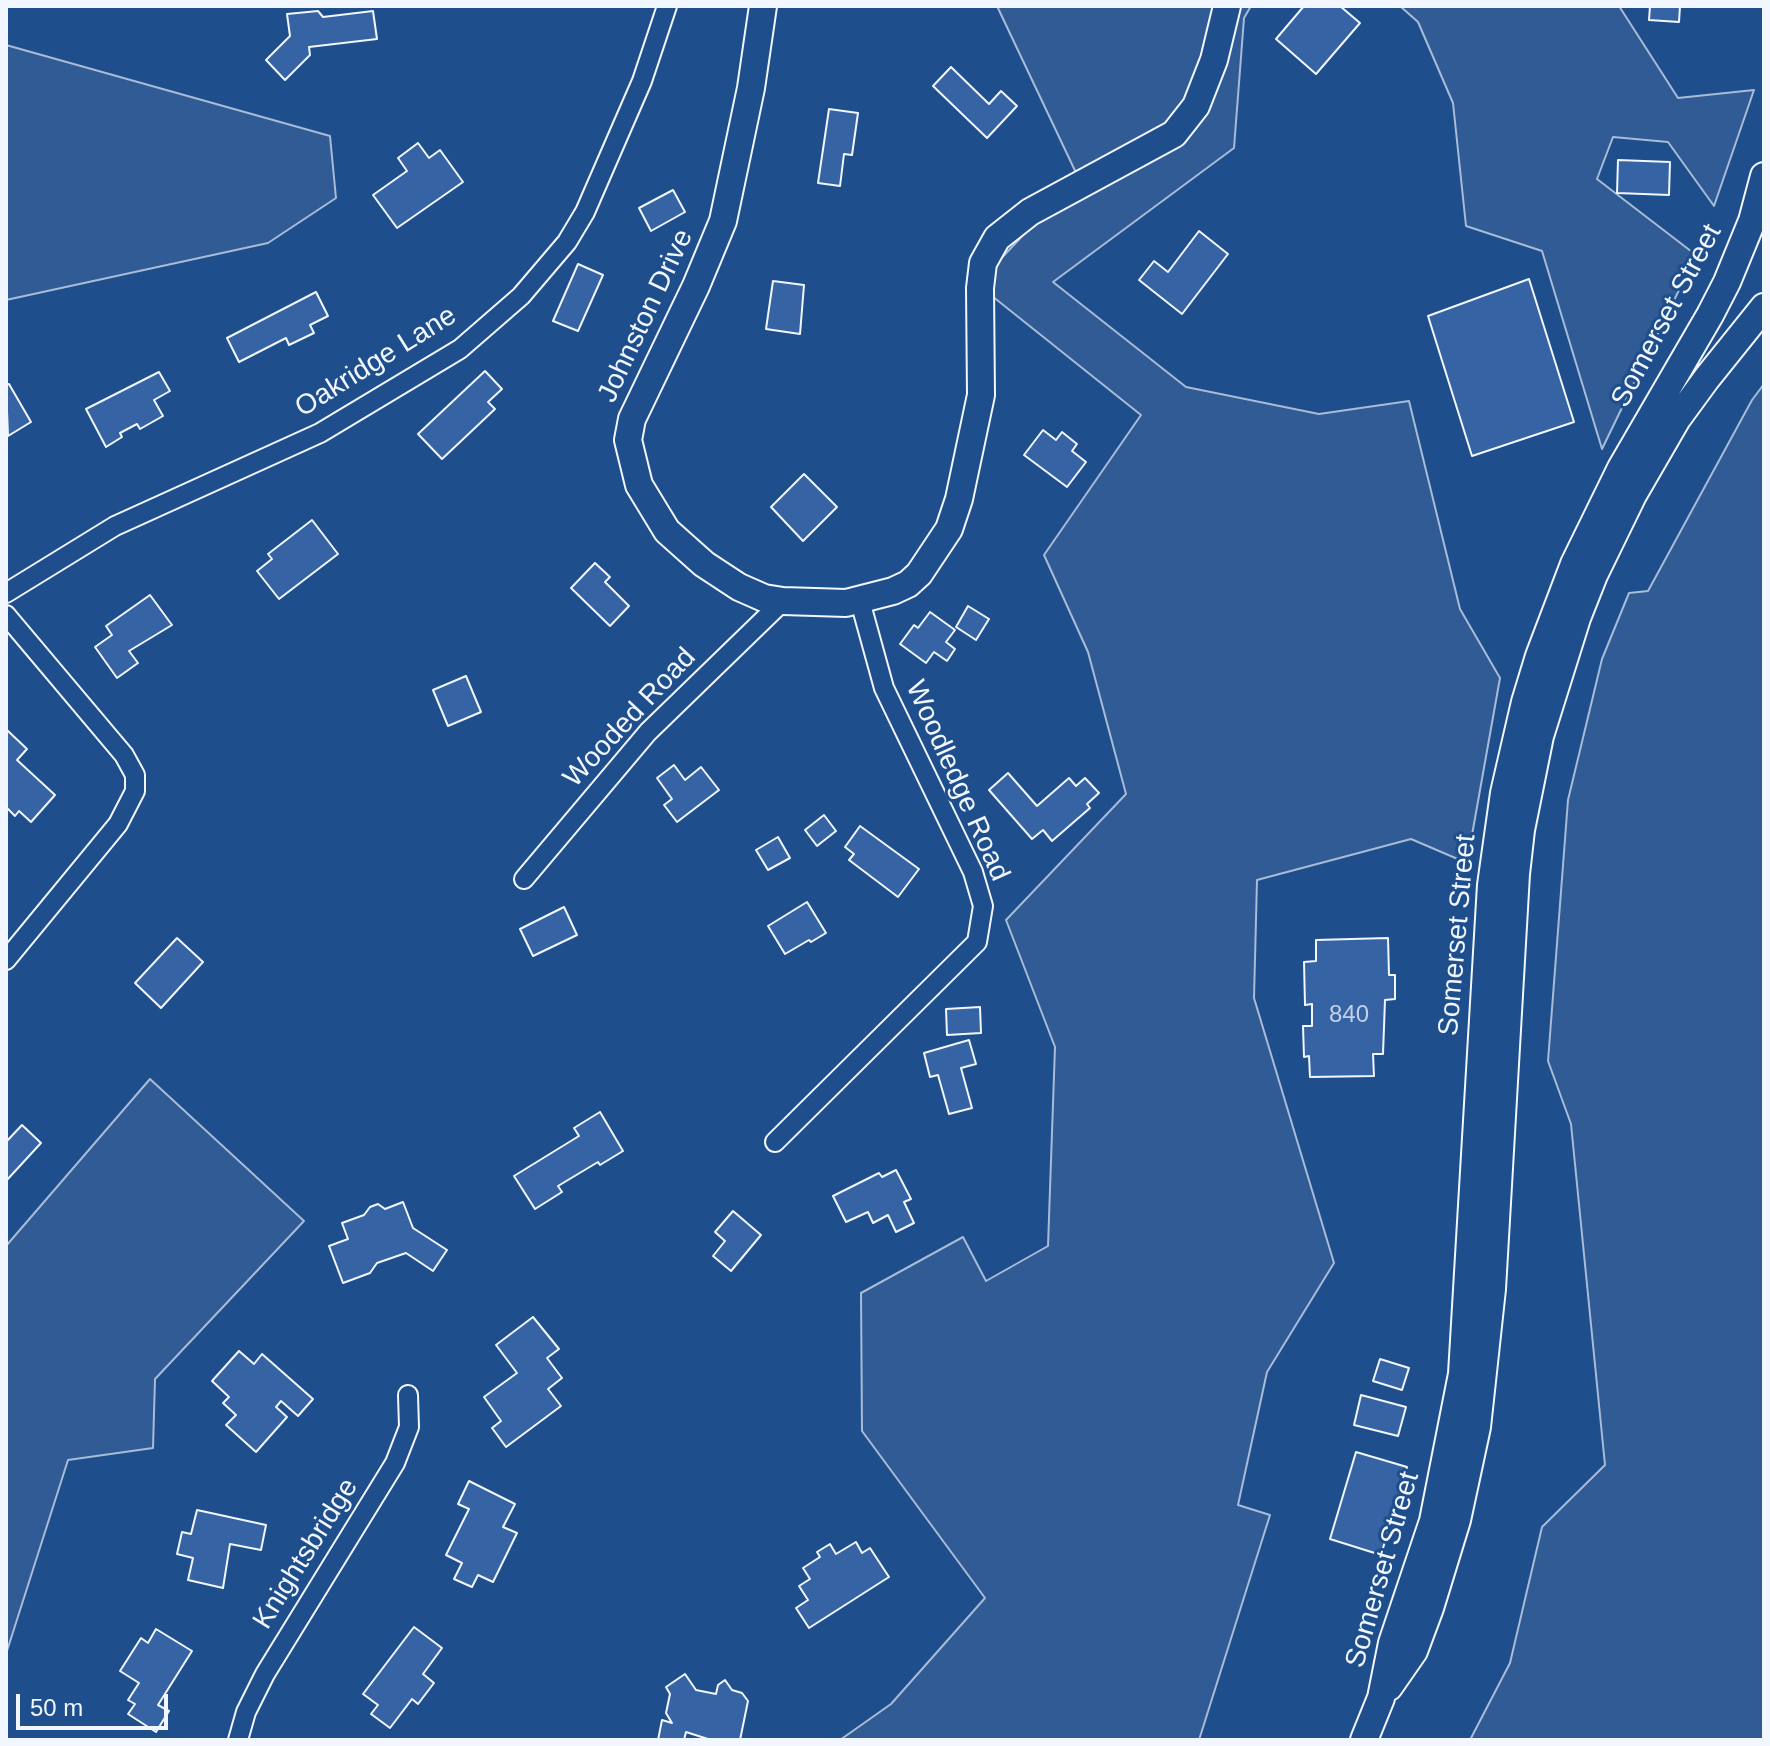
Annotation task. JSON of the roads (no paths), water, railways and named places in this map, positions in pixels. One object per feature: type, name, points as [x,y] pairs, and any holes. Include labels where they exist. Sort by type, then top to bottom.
[{"type":"main road","name":"Johnston Drive","points":[[763,6],[751,88],[723,221],[696,286],[632,419],[628,440],[639,485],[667,531],[704,564],[739,587],[764,598],[783,601],[860,601],[893,591],[919,574],[949,529],[959,499],[981,395],[980,288],[983,263],[997,238],[1030,212],[1174,134],[1196,106],[1214,60],[1227,6]]},
{"type":"main road","name":"Somerset Street","points":[[1364,1740],[1381,1698],[1392,1643],[1433,1521],[1462,1374],[1491,885],[1504,793],[1518,731],[1539,656],[1574,564],[1621,468],[1710,315],[1752,221],[1764,176]]},
{"type":"main road","name":"Somerset Street","points":[[1381,1698],[1414,1651],[1430,1608],[1457,1520],[1477,1427],[1490,1319],[1516,874],[1529,784],[1551,696],[1594,575],[1633,495],[1685,409],[1764,307]]},
{"type":"street","name":"Oakridge Lane","points":[[6,593],[115,526],[320,433],[460,349],[521,296],[567,242],[585,212],[642,81],[667,6]]},
{"type":"street","name":"Wooded Road","points":[[524,879],[648,732],[783,601]]},
{"type":"street","name":"Woodledge Road","points":[[775,1142],[977,942],[983,906],[973,872],[884,688],[860,601]]},
{"type":"street","points":[[6,615],[124,755],[135,775],[135,791],[118,824],[6,960]]},
{"type":"street","name":"Knightsbridge","points":[[238,1740],[246,1712],[265,1674],[395,1463],[409,1427],[408,1395]]}]
